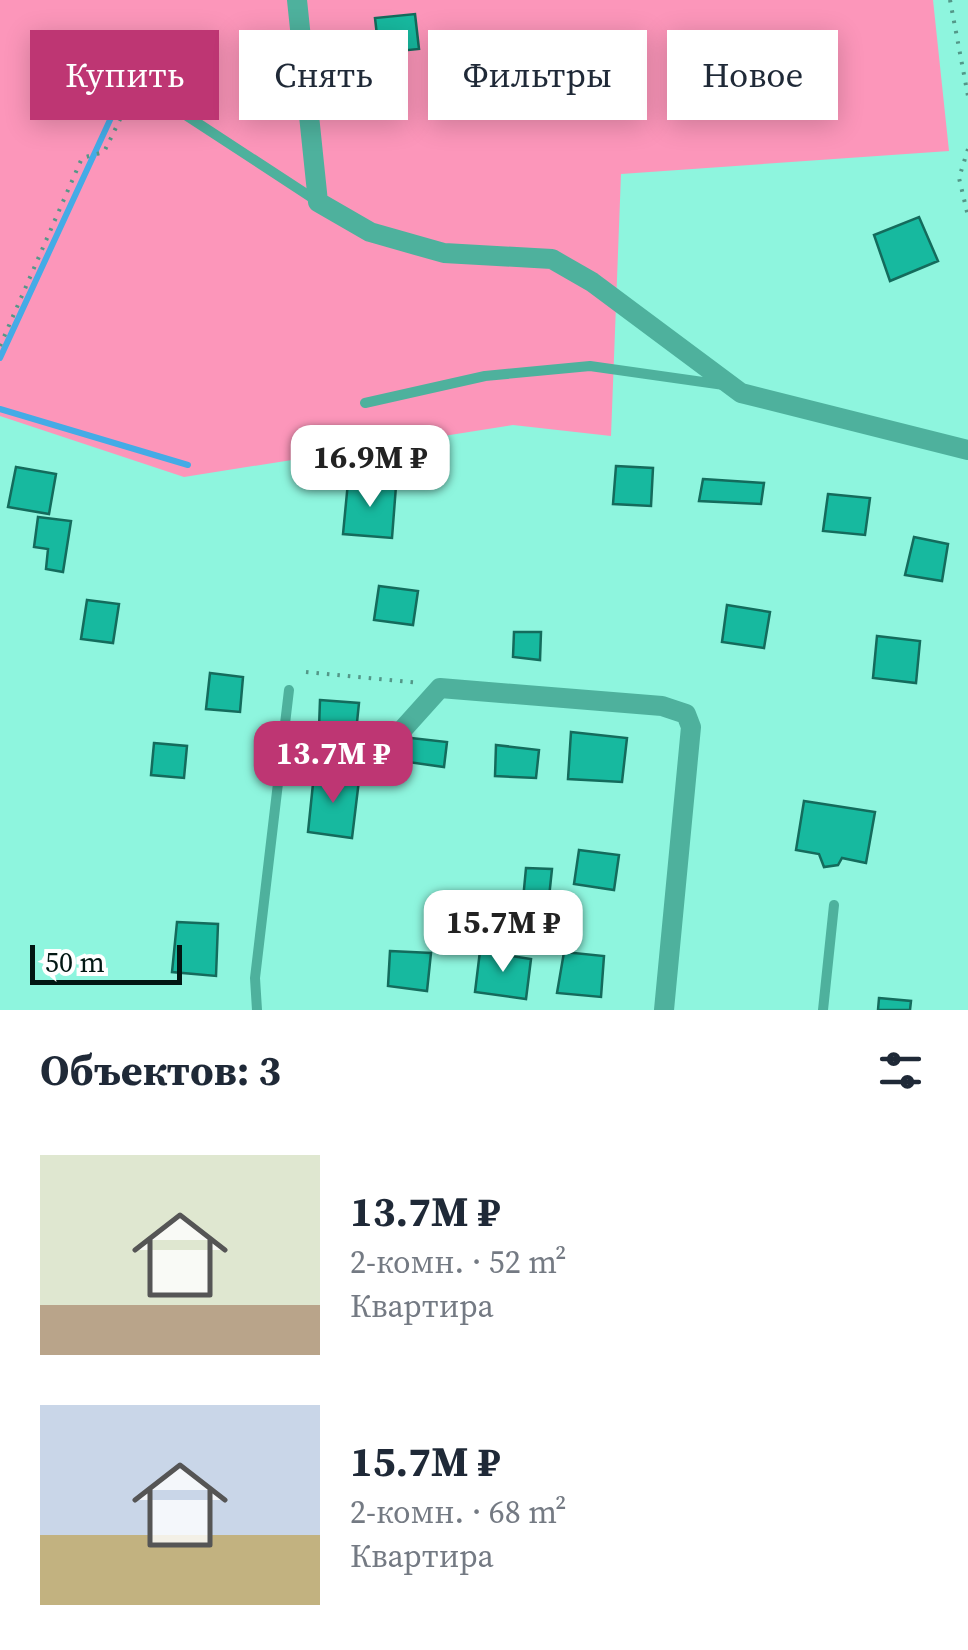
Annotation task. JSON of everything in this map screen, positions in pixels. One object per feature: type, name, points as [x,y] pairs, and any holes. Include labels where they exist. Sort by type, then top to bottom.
[{"type":"street","points":[[297,0],[318,202],[370,232],[444,253],[552,259],[592,282],[725,386],[968,450]]},
{"type":"street","points":[[387,760],[404,728],[440,688],[662,706],[686,714],[692,727],[664,1010]]},
{"type":"lane","points":[[193,120],[318,202]]},
{"type":"lane","points":[[365,404],[485,376],[590,366],[725,386]]},
{"type":"lane","points":[[256,1010],[255,978],[289,690]]},
{"type":"lane","points":[[823,1010],[834,905]]},
{"type":"path","points":[[950,0],[968,96]]},
{"type":"path","points":[[0,346],[82,158],[98,157],[118,120]]},
{"type":"path","points":[[968,149],[960,178],[968,216]]},
{"type":"path","points":[[306,672],[440,688]]},
{"type":"shaded area","points":[[0,0],[933,0],[949,151],[621,174],[611,436],[513,425],[184,477],[0,416]]},
{"type":"building","points":[[415,14],[419,49],[408,50],[408,30],[376,30],[375,18]]},
{"type":"building","points":[[919,217],[938,261],[890,281],[874,235]]},
{"type":"building","points":[[616,466],[653,468],[651,506],[613,504]]},
{"type":"building","points":[[16,467],[56,474],[49,514],[8,507]]},
{"type":"building","points":[[703,479],[764,483],[761,504],[699,501]]},
{"type":"building","points":[[348,482],[396,486],[392,538],[343,534]]},
{"type":"building","points":[[828,494],[870,498],[865,535],[823,531]]},
{"type":"building","points":[[38,517],[71,521],[63,572],[46,569],[48,549],[34,547]]},
{"type":"building","points":[[914,537],[948,544],[942,581],[905,575]]},
{"type":"building","points":[[379,586],[418,591],[413,625],[374,620]]},
{"type":"building","points":[[87,600],[119,604],[113,643],[81,639]]},
{"type":"building","points":[[727,605],[770,612],[764,648],[722,642]]},
{"type":"building","points":[[514,632],[541,632],[540,660],[513,657]]},
{"type":"building","points":[[877,636],[920,641],[916,683],[873,678]]},
{"type":"building","points":[[210,673],[243,677],[240,712],[206,709]]},
{"type":"building","points":[[320,700],[359,703],[353,761],[318,756]]},
{"type":"building","points":[[571,732],[627,738],[622,782],[568,779]]},
{"type":"building","points":[[411,738],[447,742],[444,767],[408,762]]},
{"type":"building","points":[[154,743],[187,746],[184,778],[151,775]]},
{"type":"building","points":[[496,745],[539,750],[536,778],[495,776]]},
{"type":"building","points":[[314,774],[359,780],[352,838],[308,832]]},
{"type":"building","points":[[804,801],[875,812],[866,863],[842,858],[838,865],[824,867],[819,854],[796,850]]},
{"type":"building","points":[[579,850],[619,855],[614,890],[574,884]]},
{"type":"building","points":[[526,868],[552,869],[544,945],[519,942]]},
{"type":"building","points":[[177,922],[218,924],[216,976],[172,972]]},
{"type":"building","points":[[390,951],[431,953],[427,991],[388,986]]},
{"type":"building","points":[[480,951],[531,959],[526,999],[475,992]]},
{"type":"building","points":[[564,952],[604,956],[601,997],[557,993]]},
{"type":"building","points":[[879,998],[911,1001],[910,1010],[878,1010]]},
{"type":"waterway","points":[[0,358],[110,120]]},
{"type":"waterway","points":[[0,409],[188,465]]}]
